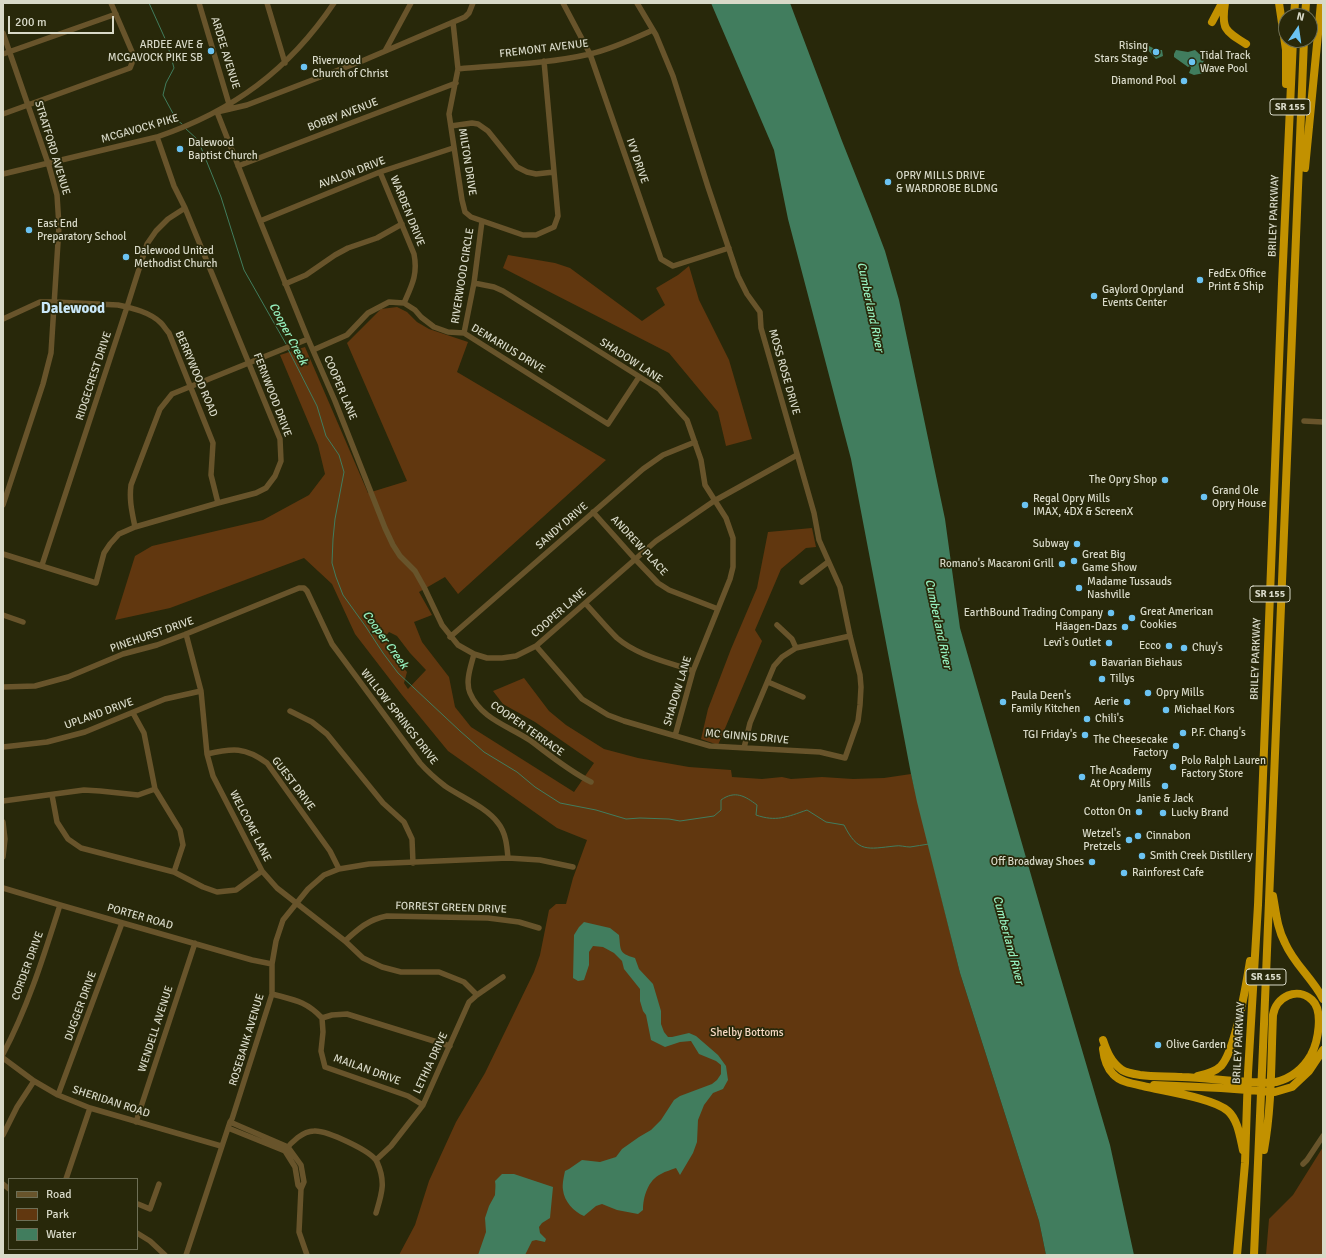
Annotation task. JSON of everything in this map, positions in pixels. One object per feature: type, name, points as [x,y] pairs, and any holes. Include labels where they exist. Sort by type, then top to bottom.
[{"type":"highway","points":[[1212,22],[1223,3]]},
{"type":"highway","points":[[1223,3],[1225,26],[1230,35],[1246,44]]},
{"type":"highway","points":[[1279,3],[1286,50],[1287,174]]},
{"type":"highway","points":[[1296,270],[1321,3]]},
{"type":"highway","name":"BRILEY PARKWAY","points":[[1237,1255],[1245,1162],[1248,1072],[1258,905],[1293,48]]},
{"type":"highway","name":"SR 155","points":[[1267,1073],[1270,882],[1296,270],[1304,48]]},
{"type":"highway","points":[[1270,882],[1277,923],[1285,945],[1312,981],[1323,999]]},
{"type":"highway","points":[[1180,1077],[1206,1074],[1215,1070],[1225,1060],[1234,1034],[1246,986],[1258,905]]},
{"type":"highway","points":[[1245,1162],[1238,1128],[1229,1111],[1224,1107],[1194,1097],[1134,1084],[1119,1078],[1111,1072],[1105,1061],[1103,1040],[1112,1061],[1123,1070],[1139,1075],[1180,1077],[1274,1082],[1288,1079],[1298,1072],[1312,1053],[1317,1038],[1318,1015],[1316,1006],[1312,1000],[1300,994],[1287,995],[1280,1000],[1274,1009],[1267,1073],[1266,1096],[1264,1150],[1259,1162],[1254,1255]]},
{"type":"highway","points":[[1134,1084],[1275,1092],[1292,1087],[1309,1071],[1323,1050]]},
{"type":"highway","points":[[1119,1078],[1123,1070]]},
{"type":"street","points":[[3,114],[130,68],[133,54],[111,3]]},
{"type":"street","name":"ARDEE AVENUE","points":[[199,3],[232,106]]},
{"type":"street","points":[[267,3],[285,63]]},
{"type":"street","points":[[232,106],[240,98],[260,85],[285,63],[315,30],[334,3]]},
{"type":"street","points":[[384,51],[411,3]]},
{"type":"street","name":"MCGAVOCK PIKE","points":[[3,174],[157,137],[232,106],[247,105],[362,61],[465,17],[469,14],[473,3]]},
{"type":"street","name":"IVY DRIVE","points":[[563,3],[590,54],[661,259],[673,266],[729,248]]},
{"type":"street","name":"MOSS ROSE DRIVE","points":[[637,3],[653,30],[673,76],[738,276],[747,294],[760,312],[761,328],[814,513],[819,540],[840,587],[860,675],[861,693],[858,721],[845,758]]},
{"type":"street","points":[[3,54],[116,14]]},
{"type":"street","name":"MILTON DRIVE","points":[[453,22],[458,69],[449,114],[462,200],[466,212],[471,217],[523,235],[536,235],[554,227],[558,216],[544,61]]},
{"type":"street","name":"FREMONT AVENUE","points":[[458,69],[544,61],[590,54],[620,45],[653,30]]},
{"type":"street","name":"STRATFORD AVENUE","points":[[3,33],[48,162],[59,206],[55,302],[49,364],[3,505]]},
{"type":"street","name":"BOBBY AVENUE","points":[[238,166],[456,83]]},
{"type":"street","points":[[240,98],[247,105]]},
{"type":"street","points":[[135,527],[130,505],[131,485],[160,409],[172,394],[308,339],[217,112]]},
{"type":"street","points":[[451,126],[472,123],[478,124],[488,132],[517,167],[526,172],[536,174],[554,172]]},
{"type":"street","name":"FERNWOOD DRIVE","points":[[42,565],[96,583],[104,553],[119,534],[135,527],[256,493],[266,488],[275,476],[282,461],[280,439],[186,208],[174,186],[157,137]]},
{"type":"street","name":"AVALON DRIVE","points":[[260,221],[380,172],[453,148]]},
{"type":"street","name":"WARDEN DRIVE","points":[[380,172],[414,254],[416,265],[415,278],[404,304]]},
{"type":"street","name":"RIDGECREST DRIVE","points":[[42,565],[147,244],[156,231],[168,219],[186,208]]},
{"type":"street","name":"RIVERWOOD CIRCLE","points":[[464,334],[474,283],[482,221]]},
{"type":"street","points":[[285,284],[306,275],[348,248],[377,238],[402,224]]},
{"type":"street","name":"SHADOW LANE","points":[[474,283],[494,287],[503,291],[658,389],[687,420],[701,460],[705,485],[726,518],[733,538],[733,567],[730,579],[693,671],[675,736]]},
{"type":"street","name":"BERRYWOOD ROAD","points":[[3,319],[33,304],[40,302],[55,302],[118,305],[138,310],[160,322],[169,333],[213,443],[211,475],[218,503]]},
{"type":"street","points":[[313,350],[346,335],[368,313],[379,306],[389,302],[404,304]]},
{"type":"street","name":"DEMARIUS DRIVE","points":[[404,304],[415,310],[421,317],[434,327],[448,332],[464,334],[608,424],[639,377]]},
{"type":"street","name":"COOPER LANE","points":[[308,339],[335,401],[387,534],[400,556],[415,571],[442,625],[450,637],[458,645],[474,654],[487,658],[516,656],[536,646],[586,604],[656,541],[714,501],[797,455]]},
{"type":"street","points":[[1304,421],[1323,422]]},
{"type":"street","name":"SANDY DRIVE","points":[[450,637],[643,468],[663,455],[695,442]]},
{"type":"street","name":"ANDREW PLACE","points":[[593,512],[635,560],[658,583],[669,590],[718,609]]},
{"type":"street","points":[[3,554],[42,565]]},
{"type":"street","points":[[802,582],[828,562]]},
{"type":"street","name":"PINEHURST DRIVE","points":[[3,687],[35,686],[68,677],[123,654],[157,645],[299,588],[304,588]]},
{"type":"street","name":"WILLOW SPRINGS DRIVE","points":[[304,588],[307,591],[332,644],[420,764],[431,776],[491,816],[499,824],[506,839],[508,858]]},
{"type":"street","points":[[586,604],[618,638],[636,650],[693,671]]},
{"type":"street","points":[[3,615],[23,622]]},
{"type":"street","points":[[777,625],[792,639],[796,648]]},
{"type":"street","name":"WELCOME LANE","points":[[186,634],[201,692],[208,754],[213,776],[262,871],[277,888],[345,941],[364,958],[382,967],[401,972],[439,972],[464,982],[477,995]]},
{"type":"street","points":[[744,748],[750,723],[774,666],[782,657],[796,648],[850,636]]},
{"type":"street","name":"MC GINNIS DRIVE","points":[[536,646],[582,700],[608,715],[624,721],[710,746],[820,752],[845,758]]},
{"type":"street","name":"COOPER TERRACE","points":[[474,654],[468,677],[470,692],[483,711],[490,718],[530,741],[564,767],[591,782]]},
{"type":"street","points":[[768,682],[803,697]]},
{"type":"street","name":"UPLAND DRIVE","points":[[3,747],[47,742],[85,732],[165,699],[201,692]]},
{"type":"street","points":[[290,711],[312,722],[327,734],[383,803],[404,822],[412,839],[413,862]]},
{"type":"street","points":[[133,713],[144,732],[155,789],[180,830],[183,846],[174,872]]},
{"type":"street","name":"GUEST DRIVE","points":[[208,754],[228,749],[239,749],[255,754],[266,763],[330,851],[339,869]]},
{"type":"street","points":[[3,801],[93,790],[138,796],[155,789]]},
{"type":"street","points":[[52,795],[57,822],[68,839],[81,848],[174,872],[203,887],[218,892],[236,890],[262,871]]},
{"type":"street","points":[[3,822],[5,839],[3,857]]},
{"type":"street","name":"ROSEBANK AVENUE","points":[[186,1255],[272,994],[272,964],[276,940],[283,920],[315,882],[339,869],[369,864],[508,858],[540,860],[573,867]]},
{"type":"street","name":"PORTER ROAD","points":[[3,888],[252,960],[272,964]]},
{"type":"street","name":"CORDER DRIVE","points":[[3,1054],[15,1030],[60,905]]},
{"type":"street","name":"FORREST GREEN DRIVE","points":[[345,941],[364,924],[387,916],[488,918],[519,922],[539,928]]},
{"type":"street","name":"DUGGER DRIVE","points":[[58,1095],[122,923]]},
{"type":"street","name":"WENDELL AVENUE","points":[[136,1122],[195,943]]},
{"type":"street","name":"LETHIA DRIVE","points":[[376,1160],[391,1146],[423,1105],[469,1002],[503,977]]},
{"type":"street","points":[[272,994],[301,1002],[313,1009],[322,1018],[332,1015],[347,1014],[450,1046]]},
{"type":"street","name":"MAILAN DRIVE","points":[[322,1018],[323,1032],[321,1051],[325,1067],[408,1096],[423,1105]]},
{"type":"street","name":"SHERIDAN ROAD","points":[[3,1058],[34,1081],[58,1095],[90,1108],[221,1146]]},
{"type":"street","points":[[3,1135],[17,1107],[34,1081]]},
{"type":"street","points":[[66,1178],[90,1108]]},
{"type":"street","points":[[229,1125],[286,1149],[295,1166],[298,1185],[301,1189],[299,1232],[307,1255]]},
{"type":"street","points":[[286,1149],[301,1135],[314,1131],[326,1132],[362,1149],[376,1160],[381,1176],[383,1189],[376,1213]]},
{"type":"street","points":[[1303,1164],[1323,1136]]},
{"type":"street","points":[[138,1205],[150,1209],[159,1184]]},
{"type":"street","points":[[138,1234],[150,1241],[165,1255]]},
{"type":"green space","points":[[508,255],[555,263],[570,268],[642,321],[665,305],[656,288],[678,275],[689,266],[699,300],[729,360],[752,439],[726,446],[718,412],[669,353],[503,268]]},
{"type":"green space","name":"Shelby Bottoms","points":[[397,307],[407,312],[417,322],[429,329],[468,342],[457,372],[606,460],[458,594],[445,577],[419,592],[432,615],[414,622],[422,642],[449,677],[455,707],[471,727],[574,792],[594,763],[535,722],[503,704],[493,691],[524,678],[549,711],[566,725],[604,749],[638,758],[689,767],[731,770],[732,777],[762,779],[782,777],[791,779],[822,777],[853,779],[884,778],[911,774],[960,973],[1039,1221],[1046,1255],[399,1255],[415,1225],[429,1181],[456,1122],[485,1073],[534,972],[540,955],[549,910],[556,904],[566,904],[573,878],[587,840],[557,828],[448,751],[355,634],[332,584],[304,558],[170,608],[115,620],[135,556],[152,546],[263,520],[309,495],[325,474],[318,445],[280,355],[305,347],[368,493],[407,481],[347,343],[381,309]],"holes":[[[389,632],[397,636],[426,670],[408,689],[404,683],[407,672],[398,662],[385,637]]]},
{"type":"green space","points":[[812,528],[816,547],[806,548],[781,569],[755,630],[762,641],[718,745],[701,739],[708,709],[731,649],[757,588],[768,532]]},
{"type":"green space","points":[[1323,1147],[1323,1255],[1266,1255],[1269,1219],[1293,1195]]},
{"type":"water","name":"Cumberland River","points":[[711,3],[790,3],[885,251],[899,300],[945,519],[960,628],[1110,1145],[1134,1255],[1046,1255],[1039,1221],[960,973],[917,802],[851,459],[788,219],[774,150]]},
{"type":"water","name":"Rising Stars Stage","points":[[1149,46],[1155,50],[1162,50],[1163,56],[1156,59],[1146,48]]},
{"type":"water","name":"Tidal Track Wave Pool","points":[[1176,50],[1188,52],[1195,50],[1205,59],[1202,64],[1204,73],[1194,75],[1189,73],[1191,68],[1190,66],[1188,67],[1174,57]]},
{"type":"water","points":[[584,922],[610,928],[619,935],[621,950],[635,958],[639,969],[653,984],[661,1011],[661,1024],[668,1037],[689,1033],[696,1036],[718,1055],[726,1066],[728,1080],[723,1089],[713,1093],[704,1105],[698,1120],[697,1142],[693,1153],[680,1175],[676,1168],[656,1177],[647,1189],[643,1210],[638,1214],[617,1210],[602,1204],[596,1206],[584,1216],[580,1214],[570,1206],[565,1198],[563,1180],[565,1171],[582,1160],[600,1162],[616,1157],[622,1149],[651,1130],[661,1120],[674,1100],[680,1096],[712,1084],[717,1080],[721,1074],[721,1065],[716,1061],[699,1054],[691,1041],[680,1042],[665,1047],[651,1040],[646,1015],[640,1001],[640,989],[624,969],[622,961],[614,953],[603,947],[593,946],[589,952],[589,965],[584,980],[578,981],[573,978],[574,935]]},
{"type":"water","points":[[502,1174],[514,1174],[553,1187],[550,1218],[539,1227],[540,1233],[546,1239],[545,1242],[536,1240],[532,1241],[525,1255],[478,1255],[486,1232],[485,1218],[495,1195],[495,1181]]},
{"type":"waterway","name":"Cooper Creek","points":[[149,3],[167,43],[174,68],[166,83],[163,95],[176,119],[182,124]]},
{"type":"waterway","name":"Cooper Creek","points":[[185,128],[198,140],[221,197],[244,270],[286,344]]},
{"type":"waterway","name":"Cooper Creek","points":[[288,349],[317,406],[326,436],[339,455],[344,472],[335,519],[332,563],[343,595],[398,673],[484,752],[517,772],[535,787],[560,803],[596,810],[626,819],[669,819],[680,821],[714,816],[721,810],[721,800],[731,795],[740,795],[757,805],[756,815],[770,818],[782,818],[807,810],[826,822],[844,825],[854,841],[864,847],[910,847],[929,844]]},
{"type":"place","name":"ARDEE AVE & MCGAVOCK PIKE SB","points":[[211,51]]},
{"type":"place","name":"Rising Stars Stage","points":[[1156,52]]},
{"type":"place","name":"Tidal Track Wave Pool","points":[[1192,62]]},
{"type":"place","name":"Riverwood Church of Christ","points":[[304,67]]},
{"type":"place","name":"Diamond Pool","points":[[1184,81]]},
{"type":"place","name":"Dalewood Baptist Church","points":[[180,149]]},
{"type":"place","name":"OPRY MILLS DRIVE & WARDROBE BLDNG","points":[[888,182]]},
{"type":"place","name":"East End Preparatory School","points":[[29,230]]},
{"type":"place","name":"Dalewood United Methodist Church","points":[[126,257]]},
{"type":"place","name":"FedEx Office Print & Ship","points":[[1200,280]]},
{"type":"place","name":"Gaylord Opryland Events Center","points":[[1094,296]]},
{"type":"place","name":"The Opry Shop","points":[[1165,480]]},
{"type":"place","name":"Grand Ole Opry House","points":[[1204,497]]},
{"type":"place","name":"Regal Opry Mills IMAX, 4DX & ScreenX","points":[[1025,505]]},
{"type":"place","name":"Subway","points":[[1077,544]]},
{"type":"place","name":"Great Big Game Show","points":[[1074,561]]},
{"type":"place","name":"Romano's Macaroni Grill","points":[[1062,564]]},
{"type":"place","name":"Madame Tussauds Nashville","points":[[1079,588]]},
{"type":"place","name":"EarthBound Trading Company","points":[[1111,613]]},
{"type":"place","name":"Great American Cookies","points":[[1132,618]]},
{"type":"place","name":"Häagen-Dazs","points":[[1125,627]]},
{"type":"place","name":"Levi's Outlet","points":[[1109,643]]},
{"type":"place","name":"Ecco","points":[[1169,646]]},
{"type":"place","name":"Chuy's","points":[[1184,648]]},
{"type":"place","name":"Bavarian Biehaus","points":[[1093,663]]},
{"type":"place","name":"Tillys","points":[[1102,679]]},
{"type":"place","name":"Opry Mills","points":[[1148,693]]},
{"type":"place","name":"Paula Deen's Family Kitchen","points":[[1003,702]]},
{"type":"place","name":"Aerie","points":[[1127,702]]},
{"type":"place","name":"Michael Kors","points":[[1166,710]]},
{"type":"place","name":"Chili's","points":[[1087,719]]},
{"type":"place","name":"P.F. Chang's","points":[[1183,733]]},
{"type":"place","name":"TGI Friday's","points":[[1085,735]]},
{"type":"place","name":"The Cheesecake Factory","points":[[1176,746]]},
{"type":"place","name":"Polo Ralph Lauren Factory Store","points":[[1173,767]]},
{"type":"place","name":"The Academy At Opry Mills","points":[[1082,777]]},
{"type":"place","name":"Janie & Jack","points":[[1165,786]]},
{"type":"place","name":"Cotton On","points":[[1139,812]]},
{"type":"place","name":"Lucky Brand","points":[[1163,813]]},
{"type":"place","name":"Cinnabon","points":[[1138,836]]},
{"type":"place","name":"Wetzel's Pretzels","points":[[1129,840]]},
{"type":"place","name":"Smith Creek Distillery","points":[[1142,856]]},
{"type":"place","name":"Off Broadway Shoes","points":[[1092,862]]},
{"type":"place","name":"Rainforest Cafe","points":[[1124,873]]},
{"type":"place","name":"Olive Garden","points":[[1158,1045]]},
{"type":"district","name":"Dalewood","points":[[73,309]]}]
